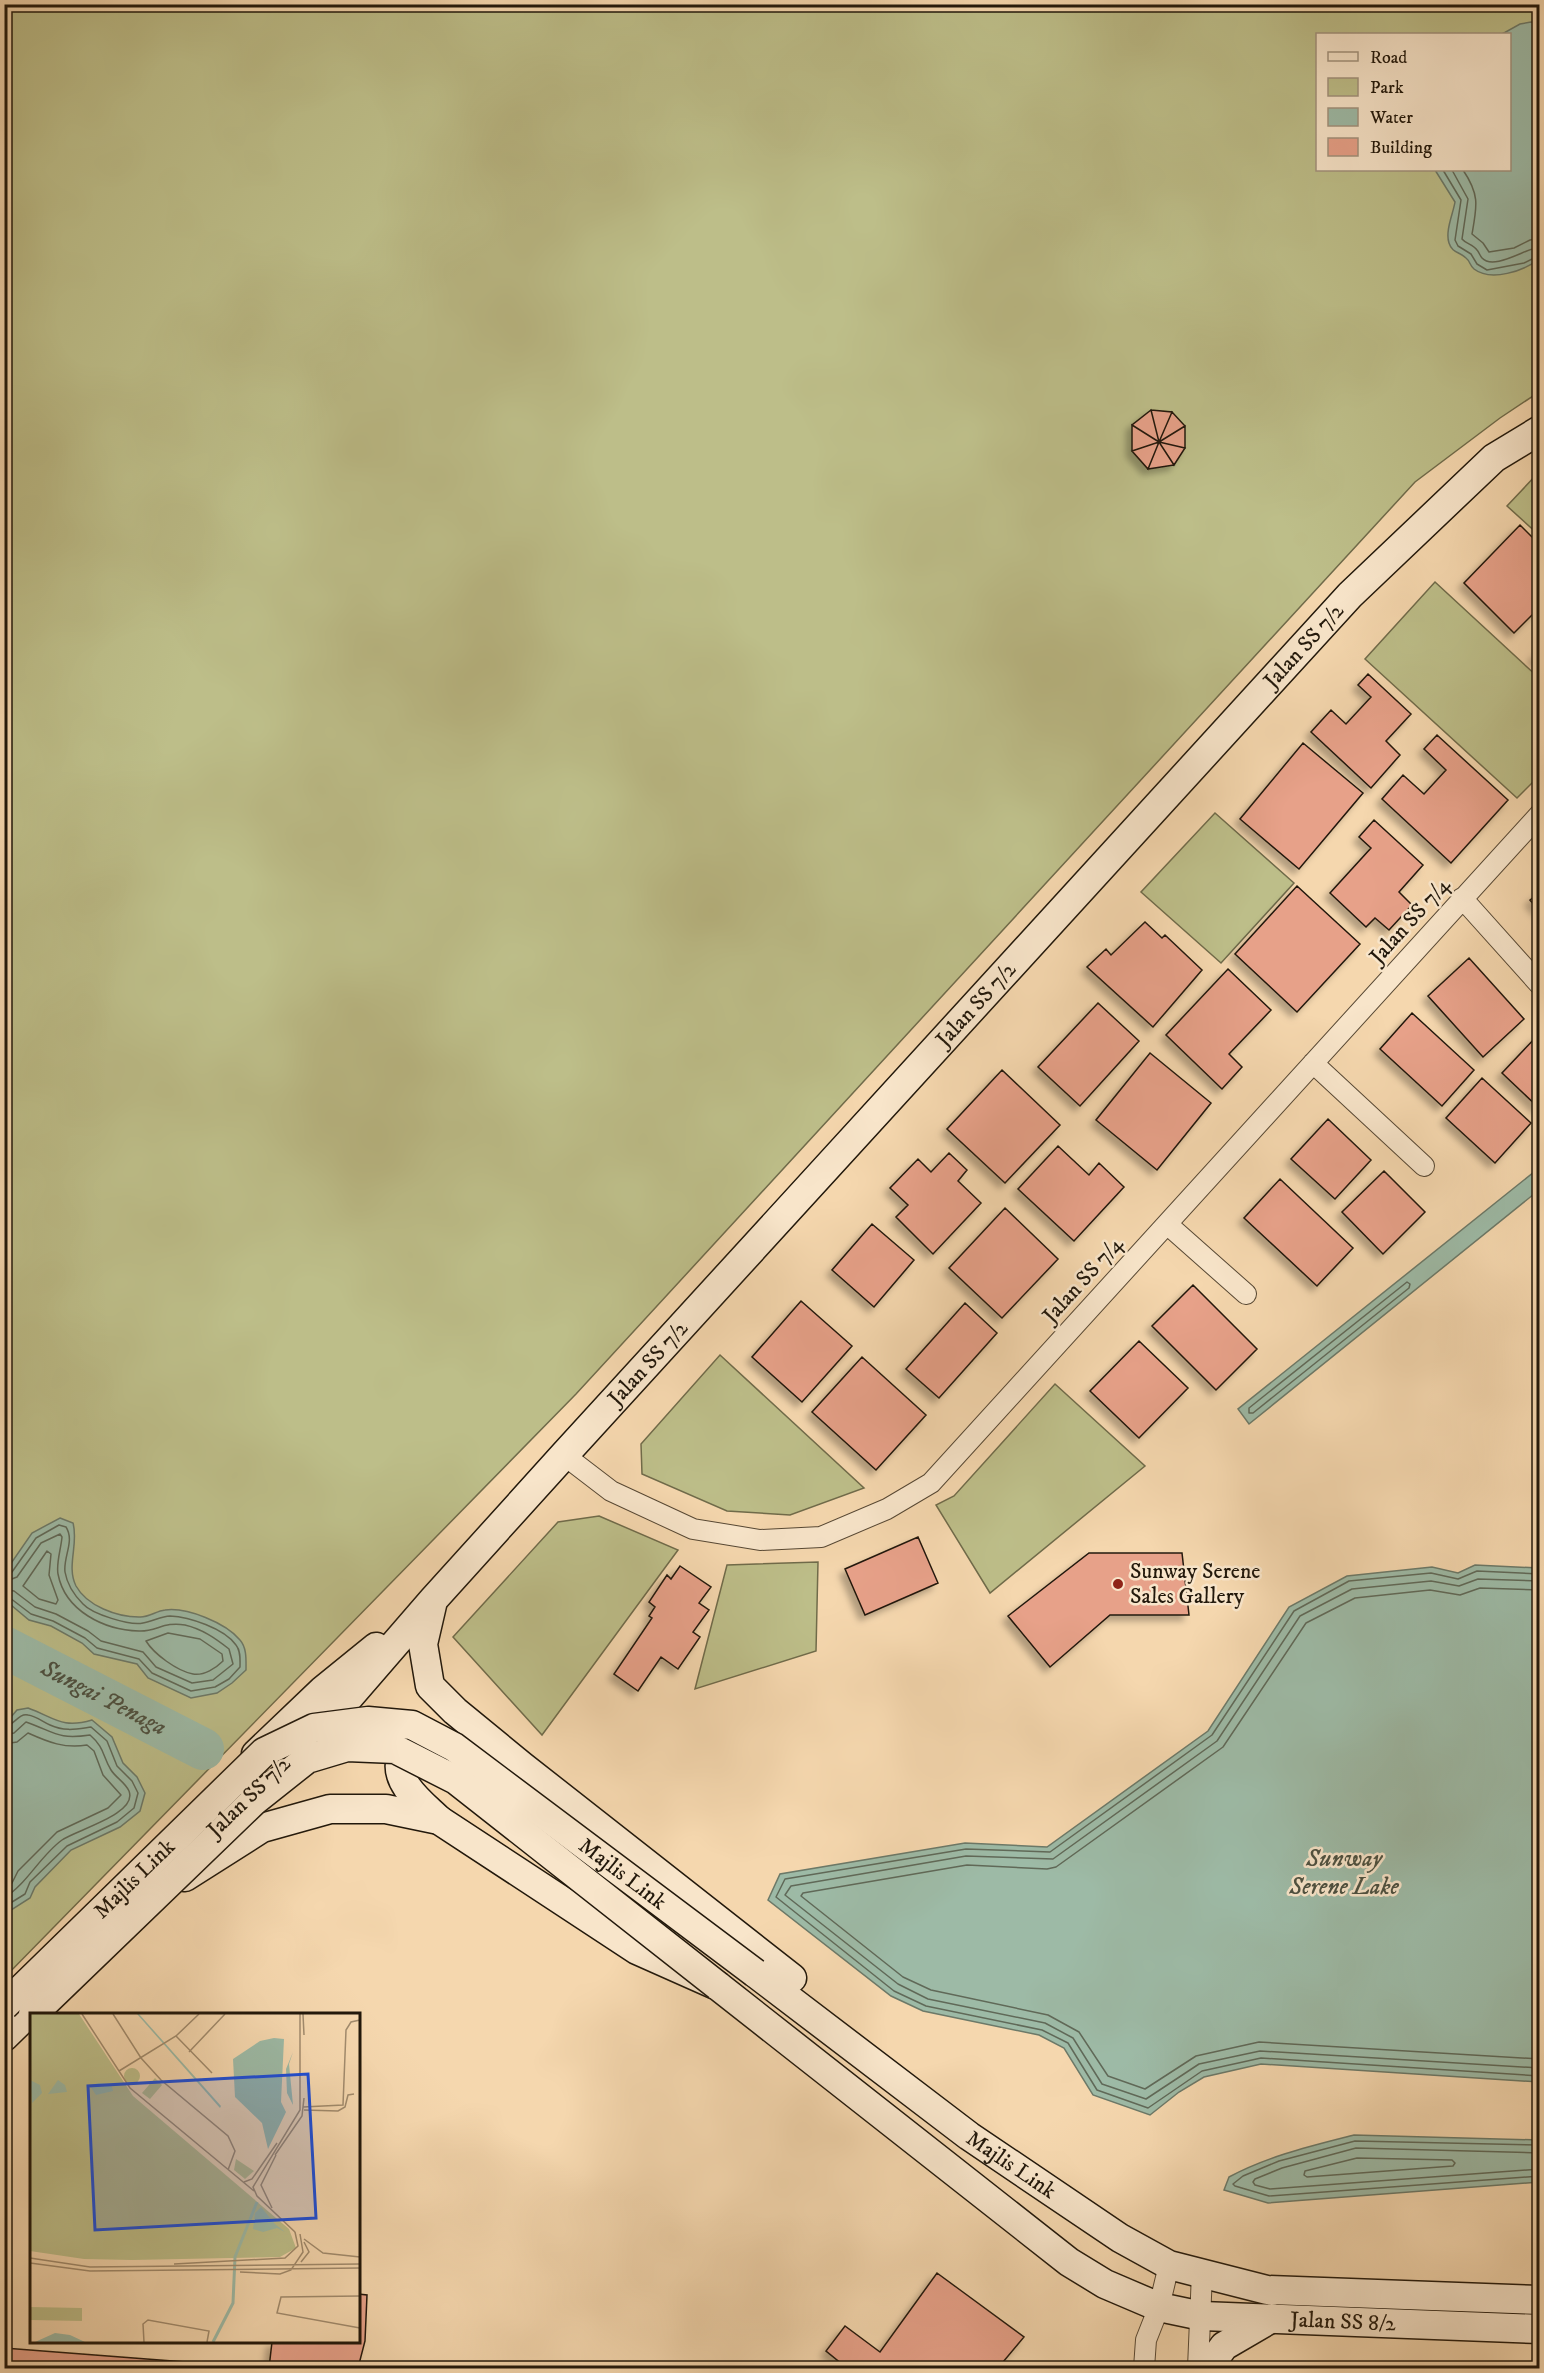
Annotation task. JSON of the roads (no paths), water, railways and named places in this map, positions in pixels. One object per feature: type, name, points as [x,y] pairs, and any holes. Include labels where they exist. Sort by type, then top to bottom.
[{"type":"street","name":"Jalan SS 7/2","points":[[4,2037],[343,1704],[564,1455],[1350,595],[1494,458],[1539,430]]},
{"type":"street","name":"Jalan SS 7/4","points":[[564,1455],[611,1491],[693,1529],[760,1540],[821,1537],[887,1509],[931,1483],[1539,814]]},
{"type":"street","points":[[1462,898],[1539,984]]},
{"type":"street","points":[[1313,1063],[1424,1166]]},
{"type":"street","points":[[1167,1224],[1246,1294]]},
{"type":"street","name":"Jalan SS 7/2","points":[[4,1993],[323,1690],[433,1600]]},
{"type":"street","points":[[433,1600],[423,1644],[430,1686],[455,1711],[986,2129],[1042,2187]]},
{"type":"street","name":"Majlis Link","points":[[4,2006],[264,1752],[314,1728],[368,1721],[412,1725],[454,1747],[969,2136],[1042,2187],[1120,2238],[1169,2265],[1267,2290]]},
{"type":"street","points":[[522,1766],[477,1740],[443,1731],[420,1731],[401,1758],[402,1776],[409,1790],[439,1820],[637,1950],[718,1986]]},
{"type":"street","name":"Majlis Link","points":[[34,2013],[254,1801],[307,1759],[347,1747],[395,1749],[456,1780],[1069,2262],[1105,2284],[1159,2307],[1202,2316]]},
{"type":"street","points":[[135,1909],[262,1828],[330,1809],[386,1809],[439,1820]]},
{"type":"street","name":"Majlis Link","points":[[4,2043],[30,2017]]},
{"type":"street","points":[[1144,2368],[1146,2340],[1159,2307],[1169,2265]]},
{"type":"street","points":[[1198,2368],[1202,2316],[1202,2273]]},
{"type":"street","name":"Jalan SS 8/2","points":[[1267,2290],[1539,2300]]},
{"type":"street","name":"Jalan SS 8/2","points":[[1202,2316],[1539,2329]]},
{"type":"street","points":[[1208,2368],[1224,2346],[1272,2318]]},
{"type":"water","points":[[1540,23],[1539,259],[1516,271],[1489,275],[1474,269],[1464,256],[1450,246],[1448,233],[1455,202],[1436,171],[1511,171],[1511,33],[1504,33],[1520,24]]},
{"type":"water","points":[[1539,1168],[1539,1190],[1249,1424],[1238,1409]]},
{"type":"water","points":[[60,1518],[73,1523],[75,1539],[73,1578],[76,1586],[87,1599],[103,1609],[121,1615],[142,1617],[174,1610],[195,1614],[216,1622],[234,1634],[242,1643],[245,1650],[246,1670],[217,1693],[191,1698],[148,1678],[137,1664],[94,1654],[82,1643],[51,1626],[29,1620],[5,1600],[5,1572],[32,1533]]},
{"type":"water","name":"Sunway Serene Lake","points":[[1475,1565],[1539,1568],[1539,2082],[1261,2064],[1204,2077],[1179,2092],[1150,2115],[1093,2095],[1064,2048],[1039,2035],[923,2011],[891,1996],[768,1900],[780,1874],[965,1843],[1047,1847],[1208,1731],[1289,1607],[1347,1576],[1432,1567],[1458,1573]]},
{"type":"water","points":[[28,1708],[66,1723],[92,1720],[112,1737],[123,1763],[137,1777],[145,1793],[140,1811],[120,1827],[71,1850],[35,1887],[30,1898],[5,1914],[5,1724],[17,1710]]},
{"type":"water","points":[[1354,2135],[1539,2140],[1539,2182],[1268,2203],[1224,2190],[1229,2177],[1259,2163]]},
{"type":"waterway","name":"Sungai Penaga","points":[[4,1647],[203,1749]]},
{"type":"place","name":"Sunway Serene Sales Gallery","points":[[1118,1584]]}]
